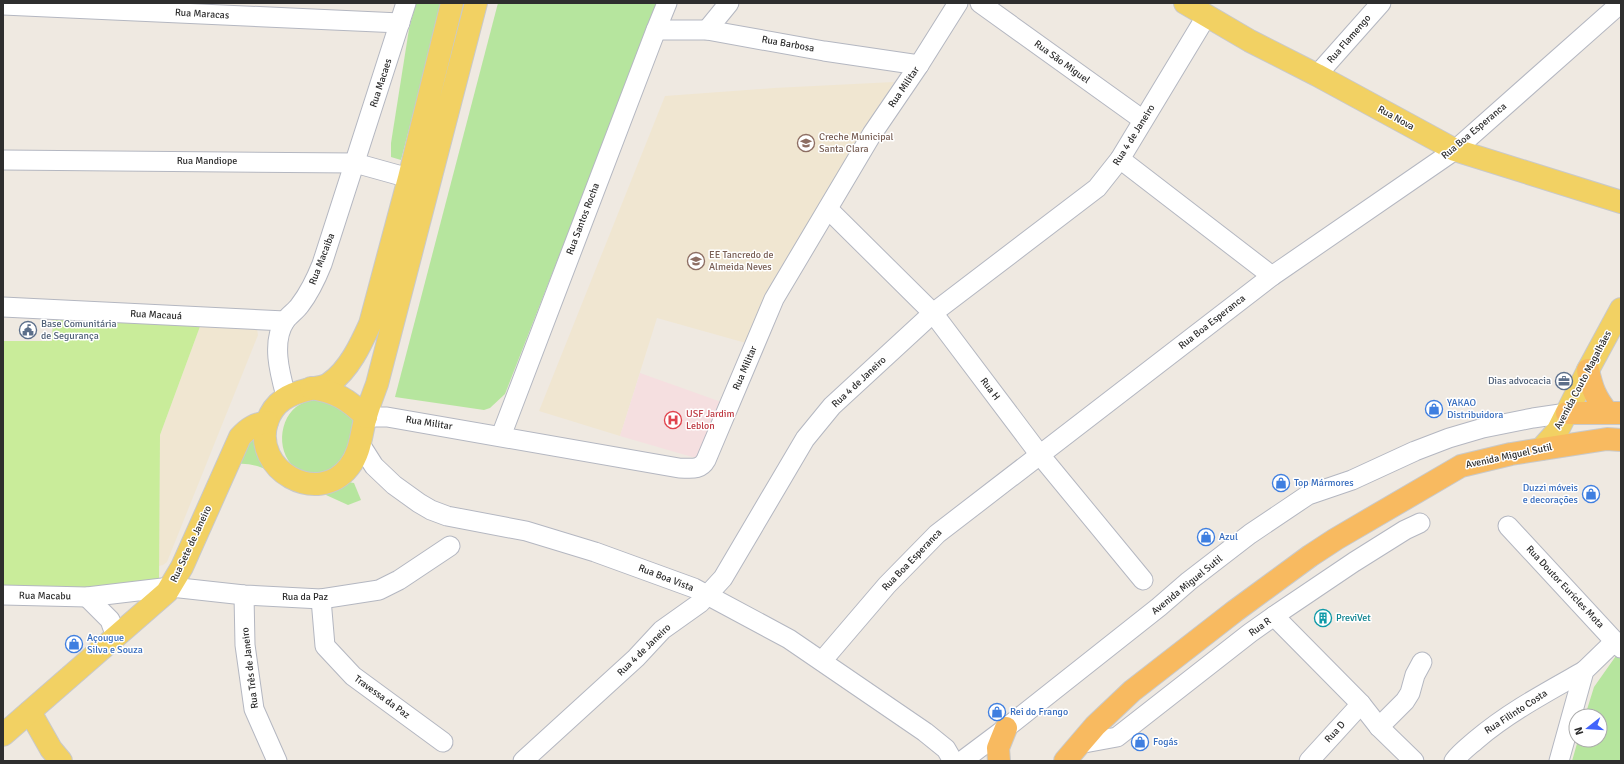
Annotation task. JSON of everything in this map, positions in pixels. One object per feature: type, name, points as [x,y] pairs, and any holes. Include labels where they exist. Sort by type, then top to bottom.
[{"type":"highway","points":[[1588,370],[1593,391],[1599,402],[1614,412]]},
{"type":"highway","name":"Avenida Miguel Sutil","points":[[1567,413],[1614,412]]},
{"type":"highway","name":"Avenida Miguel Sutil","points":[[1065,761],[1079,744],[1132,691],[1241,607],[1330,543],[1461,466],[1511,454],[1541,449],[1607,439],[1621,440]]},
{"type":"highway","points":[[999,761],[998,748],[1006,728]]},
{"type":"main road","points":[[452,3],[409,178],[370,324],[342,373],[323,387],[311,388],[286,396],[275,407],[267,422],[266,442],[270,457],[279,470],[292,479],[307,484],[322,483],[337,478],[349,468],[357,454],[366,417],[377,384],[476,3]]},
{"type":"main road","name":"Rua Nova","points":[[1186,3],[1250,41],[1317,75],[1455,150],[1621,202]]},
{"type":"main road","name":"Avenida Couto Magalhães","points":[[1541,449],[1558,430],[1621,309]]},
{"type":"main road","points":[[311,388],[326,390],[341,397],[356,407],[366,417]]},
{"type":"main road","name":"Rua Sete de Janeiro","points":[[3,735],[164,596],[171,587],[182,567],[240,437],[248,428],[259,423],[267,422]]},
{"type":"main road","points":[[30,712],[50,749],[61,761]]},
{"type":"street","name":"Rua Macaes","points":[[355,163],[406,3]]},
{"type":"street","name":"Rua Santos Rocha","points":[[501,436],[667,3]]},
{"type":"street","points":[[708,30],[729,3]]},
{"type":"street","name":"Rua Militar","points":[[366,417],[387,416],[678,468],[693,469],[700,466],[706,460],[774,299],[872,134],[919,65],[958,3]]},
{"type":"street","name":"Rua São Miguel","points":[[980,3],[1143,120]]},
{"type":"street","name":"Rua Flamengo","points":[[1317,75],[1381,3]]},
{"type":"street","name":"Rua Boa Esperanca","points":[[822,661],[887,585],[937,534],[1272,276],[1455,150],[1621,3]]},
{"type":"street","name":"Rua Maracas","points":[[3,5],[400,23]]},
{"type":"street","name":"Rua 4 de Janeiro","points":[[523,761],[636,658],[662,630],[700,603],[723,578],[804,439],[832,406],[933,313],[1097,188],[1120,160],[1207,15]]},
{"type":"street","name":"Rua Barbosa","points":[[656,30],[708,30],[824,51],[919,65]]},
{"type":"street","name":"Rua Mandiope","points":[[3,160],[355,163],[409,178]]},
{"type":"street","points":[[1120,160],[1272,276]]},
{"type":"street","name":"Rua Macaiba","points":[[286,396],[277,354],[278,340],[285,321],[300,306],[312,288],[322,264],[355,163]]},
{"type":"street","name":"Rua H","points":[[828,209],[933,313],[1040,455],[1143,580]]},
{"type":"street","name":"Rua Macauá","points":[[3,308],[285,321]]},
{"type":"street","name":"Avenida Miguel Sutil","points":[[962,761],[1006,728],[1250,534],[1308,495],[1352,480],[1415,451],[1449,438],[1483,428],[1567,413]]},
{"type":"street","name":"Rua Boa Vista","points":[[360,444],[374,466],[394,485],[431,510],[447,516],[526,531],[595,552],[694,588],[789,638],[937,742],[946,749],[953,761]]},
{"type":"street","points":[[1274,616],[1354,562],[1405,530],[1420,523]]},
{"type":"street","name":"Rua Doutor Eurícles Mota","points":[[1508,526],[1618,645]]},
{"type":"street","name":"Rua da Paz","points":[[171,587],[244,595],[321,599],[379,590],[399,580],[450,546]]},
{"type":"street","name":"Rua Macabu","points":[[3,595],[88,597],[171,587]]},
{"type":"street","name":"Rua Três de Janeiro","points":[[244,595],[246,645],[254,709],[277,761]]},
{"type":"street","points":[[88,597],[110,620],[116,637]]},
{"type":"street","name":"Travessa da Paz","points":[[321,599],[325,646],[353,676],[443,742]]},
{"type":"street","name":"Rua R","points":[[1079,744],[1117,737],[1274,616],[1361,704],[1379,727],[1414,761]]},
{"type":"street","points":[[1559,761],[1584,671],[1618,645]]},
{"type":"street","points":[[1379,727],[1405,701],[1410,693],[1415,675],[1422,662]]},
{"type":"street","name":"Rua Filinto Costa","points":[[1454,761],[1458,754],[1489,728],[1540,695],[1584,671]]},
{"type":"street","name":"Rua D","points":[[1309,761],[1361,704]]},
{"type":"shaded area","name":"EE Tancredo de Almeida Neves","points":[[894,82],[812,224],[753,345],[657,318],[620,436],[539,411],[665,96],[774,88]]},
{"type":"shaded area","points":[[202,321],[254,324],[258,335],[167,562],[159,566],[160,435]]},
{"type":"shaded area","name":"USF Jardim Leblon","points":[[640,373],[727,404],[699,459],[620,436]]},
{"type":"green space","points":[[416,3],[442,3],[401,160],[391,157],[391,143],[409,29]]},
{"type":"green space","points":[[498,3],[658,3],[505,394],[490,408],[484,410],[395,397]]},
{"type":"green space","points":[[53,315],[202,321],[160,435],[159,582],[151,586],[3,589],[3,341],[52,341]]},
{"type":"green space","points":[[319,399],[332,401],[352,416],[357,427],[359,440],[327,475],[306,473],[294,467],[288,460],[282,442],[285,422],[289,414],[301,404]]},
{"type":"green space","points":[[252,433],[270,471],[254,465],[237,464]]},
{"type":"green space","points":[[348,482],[354,483],[361,500],[348,505],[326,495],[327,490]]},
{"type":"green space","points":[[1618,653],[1621,657],[1621,761],[1572,761],[1576,748],[1608,748],[1608,708],[1587,708],[1594,687]]},
{"type":"place","name":"Creche Municipal Santa Clara","points":[[806,143]]},
{"type":"place","name":"EE Tancredo de Almeida Neves","points":[[696,261]]},
{"type":"place","name":"Base Comunitária de Segurança","points":[[28,330]]},
{"type":"place","name":"Dias advocacia","points":[[1564,381]]},
{"type":"place","name":"YAKAO Distribuidora","points":[[1434,409]]},
{"type":"place","name":"USF Jardim Leblon","points":[[673,420]]},
{"type":"place","name":"Top Mármores","points":[[1281,483]]},
{"type":"place","name":"Duzzi móveis e decorações","points":[[1591,494]]},
{"type":"place","name":"Azul","points":[[1206,537]]},
{"type":"place","name":"PreviVet","points":[[1323,618]]},
{"type":"place","name":"Açougue Silva e Souza","points":[[74,644]]},
{"type":"place","name":"Rei do Frango","points":[[997,712]]},
{"type":"place","name":"Fogás","points":[[1140,742]]}]
